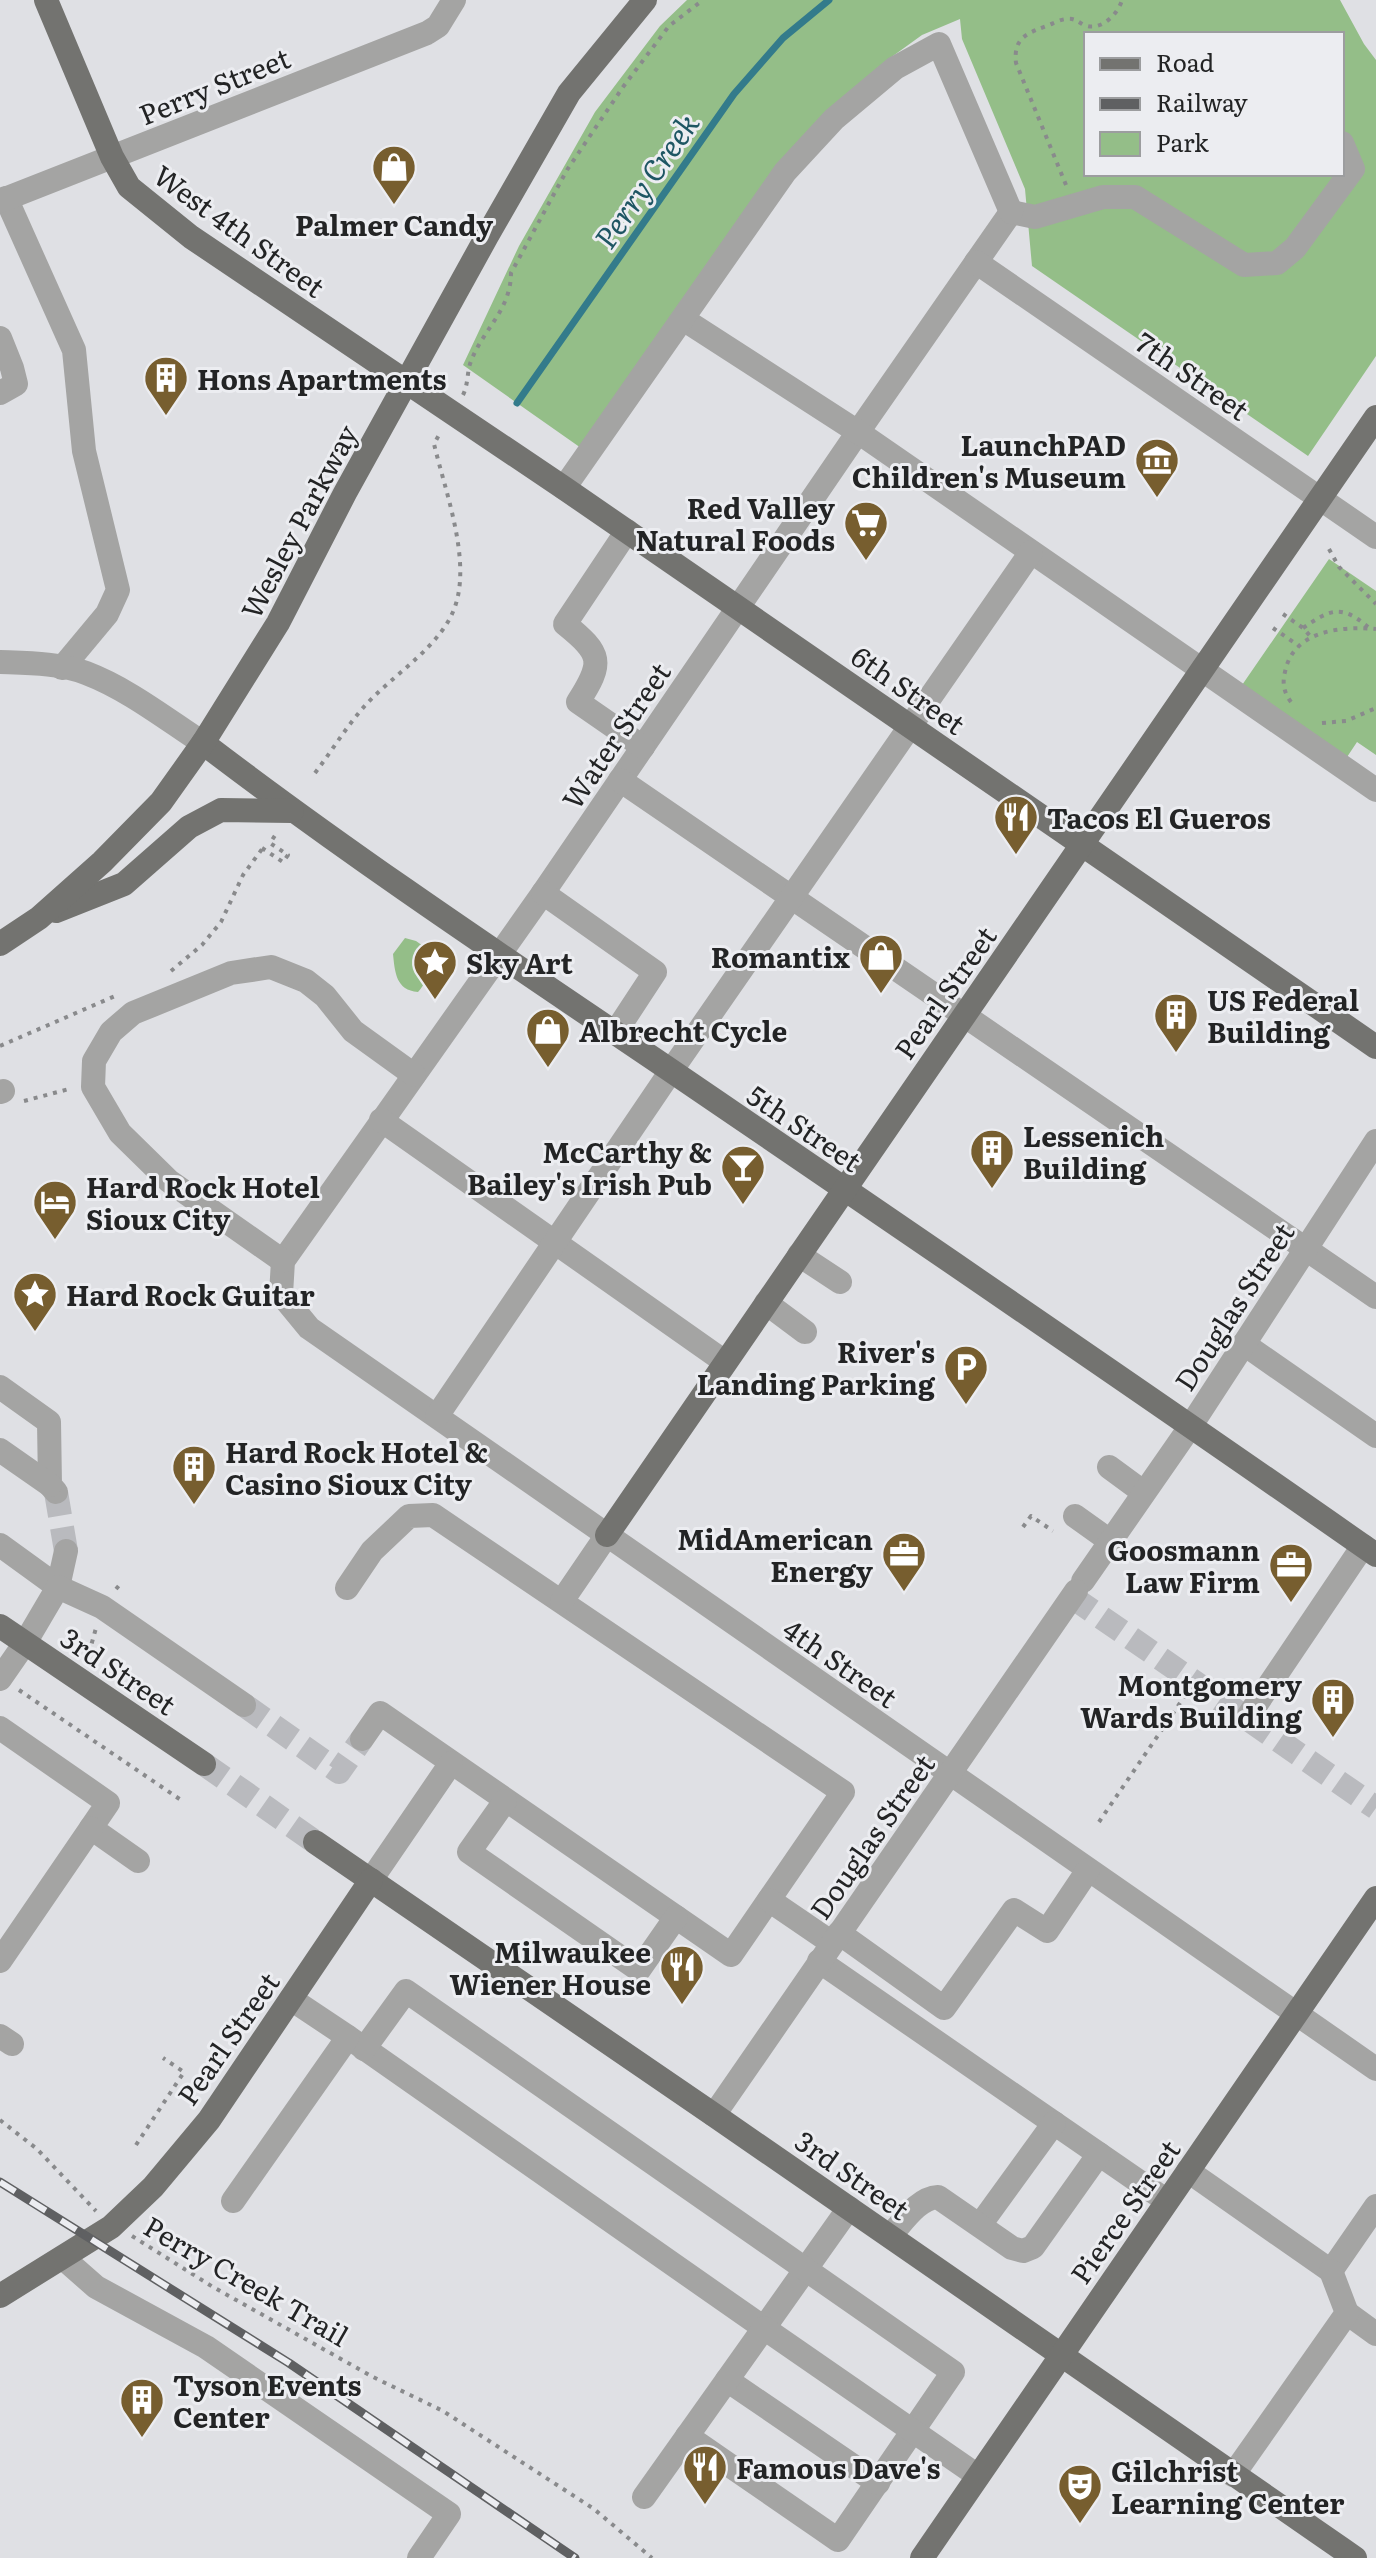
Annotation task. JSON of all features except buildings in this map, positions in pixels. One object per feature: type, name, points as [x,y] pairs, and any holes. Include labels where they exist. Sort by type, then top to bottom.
[{"type":"main road","name":"West 4th Street","points":[[46,0],[112,157],[129,187],[191,237],[407,382]]},
{"type":"main road","name":"Wesley Parkway","points":[[0,944],[39,918],[102,862],[161,802],[203,743],[278,623],[345,493],[569,93],[633,4]]},
{"type":"main road","name":"6th Street","points":[[407,382],[1376,1047]]},
{"type":"main road","name":"Pearl Street","points":[[607,1535],[1376,417]]},
{"type":"main road","name":"5th Street","points":[[203,743],[292,811],[499,956],[1370,1551]]},
{"type":"main road","points":[[39,918],[124,884],[189,827],[221,810],[292,811]]},
{"type":"main road","name":"3rd Street","points":[[0,1626],[204,1764]]},
{"type":"main road","name":"3rd Street","points":[[315,1842],[1355,2558]]},
{"type":"main road","name":"Pearl Street","points":[[0,2296],[111,2227],[153,2187],[209,2120],[371,1880]]},
{"type":"main road","name":"Pierce Street","points":[[922,2558],[1376,1898]]},
{"type":"street","name":"Perry Street","points":[[3,200],[427,33],[438,26],[449,9]]},
{"type":"street","points":[[564,488],[785,172],[834,119],[895,68],[939,44],[1011,212],[1035,217],[1133,185],[1244,265],[1277,263],[1295,248],[1353,169],[1344,148]]},
{"type":"street","points":[[3,200],[74,350],[84,451],[118,590],[107,614],[62,668]]},
{"type":"street","name":"Water Street","points":[[283,1261],[543,893],[1011,212]]},
{"type":"street","name":"7th Street","points":[[976,262],[1376,537]]},
{"type":"street","points":[[683,319],[858,432],[1376,790]]},
{"type":"street","points":[[0,338],[16,384],[0,393]]},
{"type":"street","points":[[627,531],[565,624],[589,646],[596,660],[596,672],[578,702],[643,747]]},
{"type":"street","points":[[437,1416],[671,1071],[1031,552]]},
{"type":"street","points":[[0,662],[33,663],[85,672],[134,698],[203,743]]},
{"type":"street","points":[[620,780],[1306,1248],[1374,1291]]},
{"type":"street","points":[[543,893],[655,972],[615,1033]]},
{"type":"street","points":[[283,1261],[169,1181],[120,1133],[93,1087],[94,1061],[111,1032],[133,1013],[231,973],[271,967],[306,981],[325,996],[353,1031],[414,1075]]},
{"type":"street","points":[[381,1120],[725,1362]]},
{"type":"street","name":"Douglas Street","points":[[714,2115],[1190,1427],[1376,1141]]},
{"type":"street","points":[[799,1255],[840,1282]]},
{"type":"street","name":"4th Street","points":[[283,1261],[281,1294],[309,1328],[1376,2069]]},
{"type":"street","points":[[766,1303],[805,1332]]},
{"type":"street","points":[[1244,1344],[1376,1436]]},
{"type":"street","points":[[0,1387],[49,1422],[53,1488],[0,1450]]},
{"type":"street","points":[[1109,1467],[1143,1492]]},
{"type":"street","points":[[347,1588],[372,1551],[409,1516],[433,1515],[843,1792],[731,1955],[380,1713],[362,1739]]},
{"type":"street","points":[[1075,1516],[1110,1541]]},
{"type":"street","name":"Pearl Street","points":[[562,1601],[607,1535]]},
{"type":"street","points":[[0,1545],[58,1587],[102,1607],[244,1705]]},
{"type":"street","points":[[0,1678],[58,1587],[66,1551]]},
{"type":"street","points":[[1247,1718],[1370,1551]]},
{"type":"street","points":[[0,1728],[108,1803],[0,1961]]},
{"type":"street","name":"Pearl Street","points":[[371,1880],[451,1763]]},
{"type":"street","points":[[505,1801],[469,1852],[639,1970],[676,1917]]},
{"type":"street","points":[[91,1828],[138,1861]]},
{"type":"street","points":[[830,1946],[944,2008],[1014,1910],[1047,1931],[1088,1870]]},
{"type":"street","points":[[769,1900],[1054,2123],[1167,2201]]},
{"type":"street","points":[[233,2201],[356,2043],[406,1991],[953,2372],[838,2540],[687,2436]]},
{"type":"street","points":[[291,1999],[978,2476]]},
{"type":"street","points":[[980,2225],[1054,2123]]},
{"type":"street","points":[[890,2236],[921,2203],[938,2197],[1012,2248],[1023,2251],[1033,2247],[1099,2154]]},
{"type":"street","points":[[1188,2171],[1331,2271],[1347,2313],[1376,2334]]},
{"type":"street","points":[[1331,2271],[1376,2206]]},
{"type":"street","points":[[644,2497],[849,2208]]},
{"type":"street","points":[[63,2258],[96,2287],[206,2347],[449,2514],[419,2558]]},
{"type":"street","points":[[1233,2475],[1347,2313]]},
{"type":"street","points":[[727,2380],[878,2483]]},
{"type":"path","points":[[467,388],[470,364],[506,301],[511,273],[567,170],[669,26],[703,0]]},
{"type":"path","points":[[1074,206],[1016,63],[1015,52],[1019,41],[1028,33],[1064,19],[1092,27],[1110,20],[1116,15],[1122,0]]},
{"type":"path","points":[[315,773],[360,711],[388,681],[432,644],[450,623],[458,598],[460,571],[455,529],[434,444]]},
{"type":"path","points":[[1329,549],[1339,567],[1376,604]]},
{"type":"path","points":[[1303,628],[1325,613],[1341,611],[1355,616],[1373,629]]},
{"type":"path","points":[[1283,614],[1311,637]]},
{"type":"path","points":[[1273,628],[1299,646]]},
{"type":"path","points":[[1299,709],[1284,688],[1284,674],[1287,662],[1299,646],[1311,637],[1336,629],[1373,629]]},
{"type":"path","points":[[1310,717],[1324,724],[1346,721],[1376,708]]},
{"type":"path","points":[[266,845],[288,855],[283,862],[266,845]]},
{"type":"path","points":[[169,972],[202,945],[221,922],[243,875],[266,845]]},
{"type":"path","points":[[0,1046],[127,991]]},
{"type":"path","points":[[2,1092],[12,1104],[70,1089],[93,1087]]},
{"type":"path","points":[[1023,1527],[1031,1516],[1053,1531]]},
{"type":"path","points":[[0,1678],[181,1800]]},
{"type":"path","points":[[1099,1822],[1195,1681]]},
{"type":"path","points":[[163,2058],[191,2076]]},
{"type":"path","points":[[136,2145],[184,2072]]},
{"type":"path","name":"Perry Creek Trail","points":[[0,2120],[37,2149],[111,2227],[138,2239],[213,2287],[373,2377],[443,2411],[594,2509],[652,2558]]},
{"type":"green space","points":[[687,0],[1340,0],[1376,60],[1376,356],[1308,456],[1032,266],[1025,189],[962,39],[960,19],[922,35],[886,61],[581,448],[463,365],[519,246],[595,112],[660,26]]},
{"type":"green space","points":[[1329,559],[1376,591],[1376,755],[1357,742],[1345,760],[1240,688]]},
{"type":"green space","points":[[405,938],[426,948],[428,972],[418,992],[405,988],[396,974],[393,954]]},
{"type":"waterway","name":"Perry Creek","points":[[517,403],[734,94],[783,38],[829,0]]},
{"type":"tunnel","points":[[56,1492],[66,1551]]},
{"type":"tunnel","points":[[1072,1597],[1376,1808]]},
{"type":"tunnel","points":[[244,1705],[339,1772],[362,1739]]},
{"type":"tunnel","points":[[204,1764],[315,1842]]},
{"type":"railway","points":[[0,2182],[289,2363],[575,2558]]},
{"type":"place","name":"Palmer Candy","points":[[394,206]]},
{"type":"place","name":"Hons Apartments","points":[[166,417]]},
{"type":"place","name":"LaunchPAD Children's Museum","points":[[1157,499]]},
{"type":"place","name":"Red Valley Natural Foods","points":[[866,562]]},
{"type":"place","name":"Tacos El Gueros","points":[[1016,856]]},
{"type":"place","name":"Romantix","points":[[881,995]]},
{"type":"place","name":"Sky Art","points":[[435,1001]]},
{"type":"place","name":"US Federal Building","points":[[1176,1054]]},
{"type":"place","name":"Albrecht Cycle","points":[[548,1069]]},
{"type":"place","name":"Lessenich Building","points":[[992,1190]]},
{"type":"place","name":"McCarthy & Bailey's Irish Pub","points":[[743,1206]]},
{"type":"place","name":"Hard Rock Hotel Sioux City","points":[[55,1241]]},
{"type":"place","name":"Hard Rock Guitar","points":[[35,1333]]},
{"type":"place","name":"River's Landing Parking","points":[[966,1406]]},
{"type":"place","name":"Hard Rock Hotel & Casino Sioux City","points":[[194,1506]]},
{"type":"place","name":"MidAmerican Energy","points":[[904,1593]]},
{"type":"place","name":"Goosmann Law Firm","points":[[1291,1604]]},
{"type":"place","name":"Montgomery Wards Building","points":[[1333,1739]]},
{"type":"place","name":"Milwaukee Wiener House","points":[[682,2006]]},
{"type":"place","name":"Tyson Events Center","points":[[142,2439]]},
{"type":"place","name":"Famous Dave's","points":[[705,2506]]},
{"type":"place","name":"Gilchrist Learning Center","points":[[1080,2525]]}]
